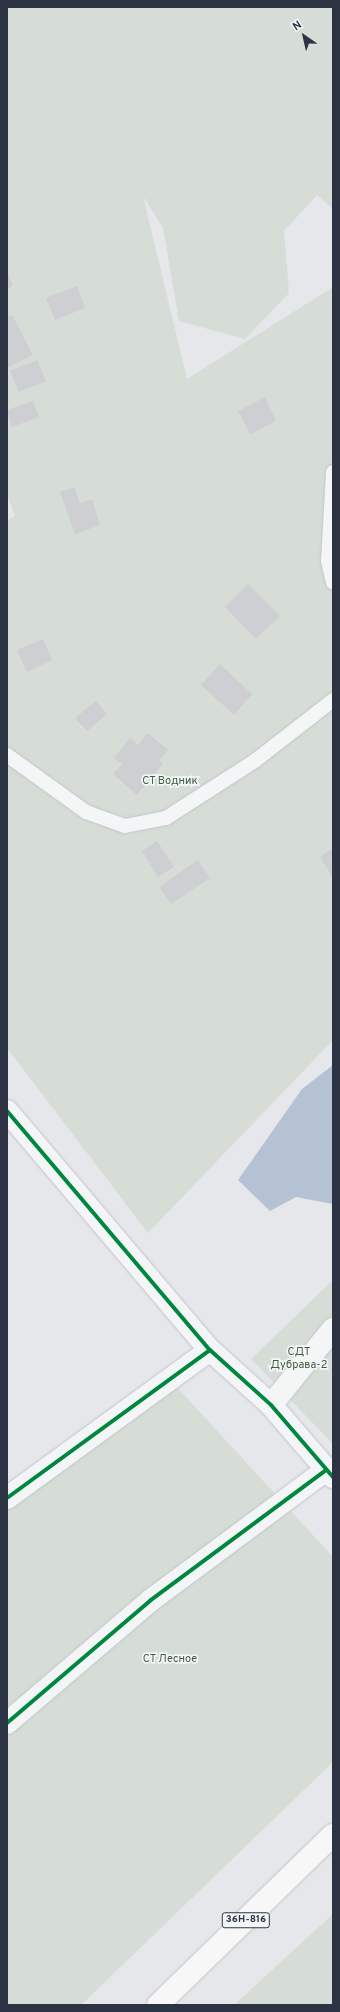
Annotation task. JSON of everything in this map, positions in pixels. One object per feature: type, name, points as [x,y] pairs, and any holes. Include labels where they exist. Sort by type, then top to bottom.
[{"type":"main road","name":"36Н-816","points":[[158,2005],[333,1835]]},
{"type":"street","points":[[7,1111],[210,1350],[271,1405],[330,1473],[151,1600],[7,1723]]},
{"type":"street","points":[[271,1405],[333,1329]]},
{"type":"street","points":[[7,1498],[210,1350]]},
{"type":"lane","points":[[333,472],[328,561],[333,582]]},
{"type":"lane","points":[[7,756],[86,812],[125,826],[166,818],[256,760],[333,700]]},
{"type":"green space","name":"СТ Водник","points":[[7,7],[333,7],[333,209],[317,195],[284,231],[289,293],[245,339],[179,321],[163,228],[143,196],[187,379],[333,287],[333,1040],[148,1233],[7,1048],[7,521],[15,516],[7,494]]},
{"type":"green space","name":"СДТ Дубрава-2","points":[[333,1280],[333,1444],[251,1359]]},
{"type":"green space","name":"СТ Лесное","points":[[175,1385],[333,1557],[333,1762],[81,2005],[7,2005],[7,1500]]},
{"type":"green space","points":[[333,1914],[333,2005],[234,2005]]},
{"type":"water","points":[[333,1065],[333,1204],[296,1197],[270,1211],[238,1180],[302,1089]]},
{"type":"building","points":[[7,272],[13,286],[7,289]]},
{"type":"building","points":[[77,286],[85,308],[55,320],[46,298]]},
{"type":"building","points":[[12,315],[33,355],[7,368],[7,317]]},
{"type":"building","points":[[37,360],[46,381],[19,392],[10,371]]},
{"type":"building","points":[[265,397],[276,421],[250,434],[238,411]]},
{"type":"building","points":[[33,401],[39,417],[12,427],[7,410]]},
{"type":"building","points":[[74,487],[80,503],[92,499],[100,525],[75,534],[60,492]]},
{"type":"building","points":[[248,584],[280,616],[256,639],[225,607]]},
{"type":"building","points":[[43,639],[52,660],[27,672],[17,650]]},
{"type":"building","points":[[220,664],[252,694],[234,715],[201,685]]},
{"type":"building","points":[[96,701],[107,714],[87,731],[75,718]]},
{"type":"building","points":[[148,733],[168,750],[159,761],[163,764],[137,795],[113,774],[122,764],[114,758],[130,738],[138,745]]},
{"type":"building","points":[[157,841],[174,867],[158,877],[142,851]]},
{"type":"building","points":[[333,848],[333,878],[320,857]]},
{"type":"building","points":[[198,860],[210,878],[171,904],[159,887]]},
{"type":"cycle path","points":[[7,1111],[210,1350],[271,1405],[333,1477]]},
{"type":"cycle path","points":[[7,1498],[210,1350]]},
{"type":"cycle path","points":[[7,1723],[151,1600],[326,1470]]}]
